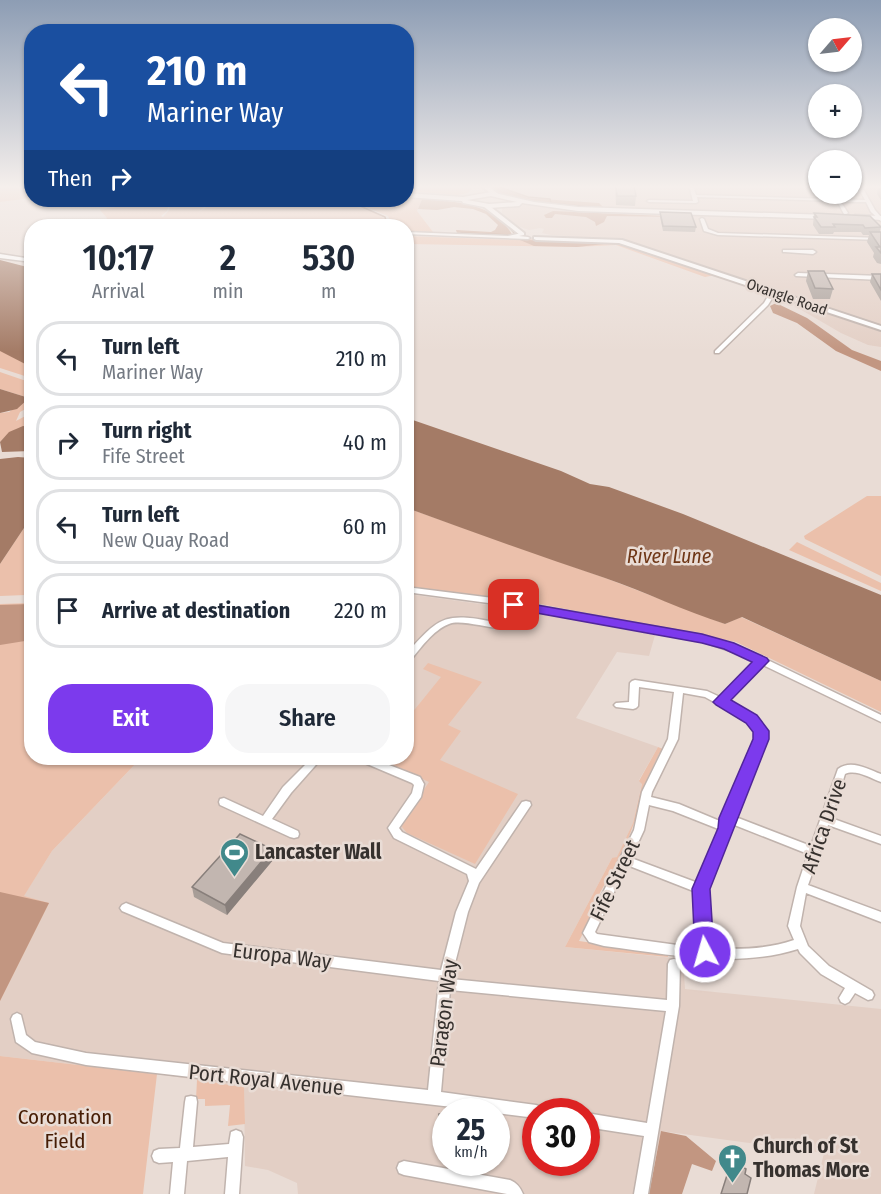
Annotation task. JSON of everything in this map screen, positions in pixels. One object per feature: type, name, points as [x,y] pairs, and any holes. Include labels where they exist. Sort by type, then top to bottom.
[{"type":"main road","name":"Ovangle Road","points":[[615,241],[881,328]]},
{"type":"street","points":[[794,241],[799,252]]},
{"type":"street","points":[[785,251],[813,252]]},
{"type":"street","points":[[0,256],[24,260]]},
{"type":"street","points":[[798,275],[881,278]]},
{"type":"street","points":[[717,352],[766,304],[773,292]]},
{"type":"street","points":[[414,590],[702,638],[729,646],[881,719]]},
{"type":"street","points":[[492,624],[501,603]]},
{"type":"street","points":[[414,651],[437,625],[446,620],[501,626],[505,623],[514,605]]},
{"type":"street","points":[[721,702],[762,661]]},
{"type":"street","points":[[619,705],[633,706],[635,683],[701,692],[751,719],[761,731],[761,739],[701,889],[705,952]]},
{"type":"street","name":"Fife Street","points":[[679,689],[673,739],[651,784],[639,830],[592,923],[590,936],[604,941],[705,952],[753,954],[785,950],[802,943]]},
{"type":"street","points":[[266,820],[287,790],[310,765]]},
{"type":"street","points":[[380,765],[416,780],[419,784],[417,794],[393,828],[403,839],[472,871],[474,881]]},
{"type":"street","name":"Africa Drive","points":[[868,995],[848,992],[804,949],[794,926],[802,887],[838,780],[846,768],[855,768],[881,778]]},
{"type":"street","points":[[646,800],[675,807],[815,852]]},
{"type":"street","points":[[224,802],[294,834]]},
{"type":"street","name":"Paragon Way","points":[[434,1097],[445,980],[462,912],[474,881],[526,805]]},
{"type":"street","points":[[825,820],[881,840]]},
{"type":"street","points":[[625,860],[701,889]]},
{"type":"street","name":"Africa Drive","points":[[802,887],[881,917]]},
{"type":"street","name":"Europa Way","points":[[126,908],[222,948],[445,980],[673,1006]]},
{"type":"street","points":[[641,1194],[673,1006],[674,964]]},
{"type":"street","name":"Port Royal Avenue","points":[[17,1019],[20,1038],[32,1047],[86,1059],[434,1097],[522,1110]]},
{"type":"street","points":[[177,1194],[191,1102]]},
{"type":"street","points":[[600,1122],[651,1130]]},
{"type":"street","points":[[159,1156],[184,1154],[236,1144],[232,1194]]},
{"type":"street","points":[[404,1168],[510,1187],[516,1194]]},
{"type":"shaded area","points":[[522,241],[614,243],[577,247],[534,246]]},
{"type":"shaded area","points":[[622,241],[881,241],[881,327]]},
{"type":"shaded area","points":[[776,303],[807,318],[852,350],[881,361],[881,371],[836,351],[797,323],[773,313],[770,306]]},
{"type":"shaded area","points":[[803,305],[881,332],[881,347],[868,345],[841,333],[798,308]]},
{"type":"shaded area","points":[[414,595],[524,610],[655,635],[649,656],[617,652],[576,718],[658,747],[639,780],[642,783],[633,823],[617,858],[612,858],[565,947],[683,959],[685,989],[881,1009],[881,1194],[814,1194],[824,1153],[661,1131],[649,1194],[298,1194],[297,1183],[268,1170],[245,1166],[244,1087],[157,1074],[0,1056],[0,1001],[48,904],[23,897],[52,851],[134,765],[414,765]]},
{"type":"shaded area","points":[[24,604],[24,641],[0,645],[0,605]]},
{"type":"shaded area","points":[[0,892],[49,903],[0,1001]]},
{"type":"shaded area","points":[[661,1131],[686,1136],[716,1161],[712,1171],[692,1164],[682,1194],[649,1194]]},
{"type":"green space","points":[[414,241],[616,242],[715,275],[705,277],[616,245],[577,247],[414,244]]},
{"type":"green space","points":[[0,342],[24,355],[24,376],[0,368]]},
{"type":"green space","points":[[0,372],[24,380],[24,396],[0,389]]},
{"type":"green space","points":[[24,402],[24,410],[20,412],[16,421],[24,417],[24,428],[14,430],[0,442],[0,413],[9,412]]},
{"type":"green space","points":[[867,496],[881,496],[881,576],[805,539],[804,536]]},
{"type":"green space","points":[[414,510],[608,579],[725,624],[741,617],[881,681],[881,712],[736,642],[530,602],[414,588]]},
{"type":"green space","points":[[24,528],[24,595],[0,596],[0,564]]},
{"type":"green space","points":[[797,542],[881,583],[881,591],[789,550]]},
{"type":"green space","points":[[24,603],[24,765],[134,765],[52,851],[24,896],[49,903],[0,1001],[0,604]]},
{"type":"green space","points":[[428,663],[482,682],[448,725],[461,731],[440,760],[518,794],[475,864],[407,833],[402,827],[403,821],[429,782],[392,765],[414,765],[414,710],[441,677],[423,669]]},
{"type":"green space","points":[[658,747],[665,750],[659,754],[650,773],[652,775],[627,842],[628,845],[610,881],[606,882],[592,907],[595,910],[579,941],[623,949],[667,951],[668,957],[565,947],[612,858],[617,857],[633,823],[642,784],[639,781]]},
{"type":"green space","name":"Coronation Field","points":[[0,1056],[157,1074],[143,1194],[0,1194]]},
{"type":"green space","points":[[197,1080],[244,1087],[245,1124],[228,1126],[230,1105],[205,1106],[205,1099],[196,1099]]},
{"type":"water","points":[[0,260],[24,266],[24,363],[0,351]]},
{"type":"water","points":[[0,389],[24,396],[24,403],[17,409],[0,413]]},
{"type":"water","name":"River Lune","points":[[414,420],[561,471],[590,484],[609,487],[683,514],[881,595],[881,681],[742,617],[725,624],[620,583],[414,511]]},
{"type":"water","points":[[24,426],[24,451],[2,452],[0,442],[9,432]]},
{"type":"water","points":[[24,457],[24,528],[0,564],[0,459]]},
{"type":"building","points":[[876,241],[881,241],[881,253],[876,247],[880,247]]},
{"type":"building","points":[[808,271],[824,271],[833,289],[815,288]]},
{"type":"building","points":[[872,274],[881,274],[881,290]]},
{"type":"building","name":"Lancaster Wall","points":[[240,834],[272,849],[225,905],[192,887]]},
{"type":"building","points":[[737,1164],[746,1169],[745,1174],[751,1178],[747,1194],[721,1194],[730,1166],[735,1169]]},
{"type":"place","name":"Lancaster Wall","points":[[234,878]]},
{"type":"place","name":"Church of St Thomas More","points":[[732,1184]]},
{"type":"route","points":[[514,605],[702,638],[729,646],[762,661],[721,702],[758,725],[761,739],[727,818],[727,828],[701,889],[700,909],[705,952]]}]
